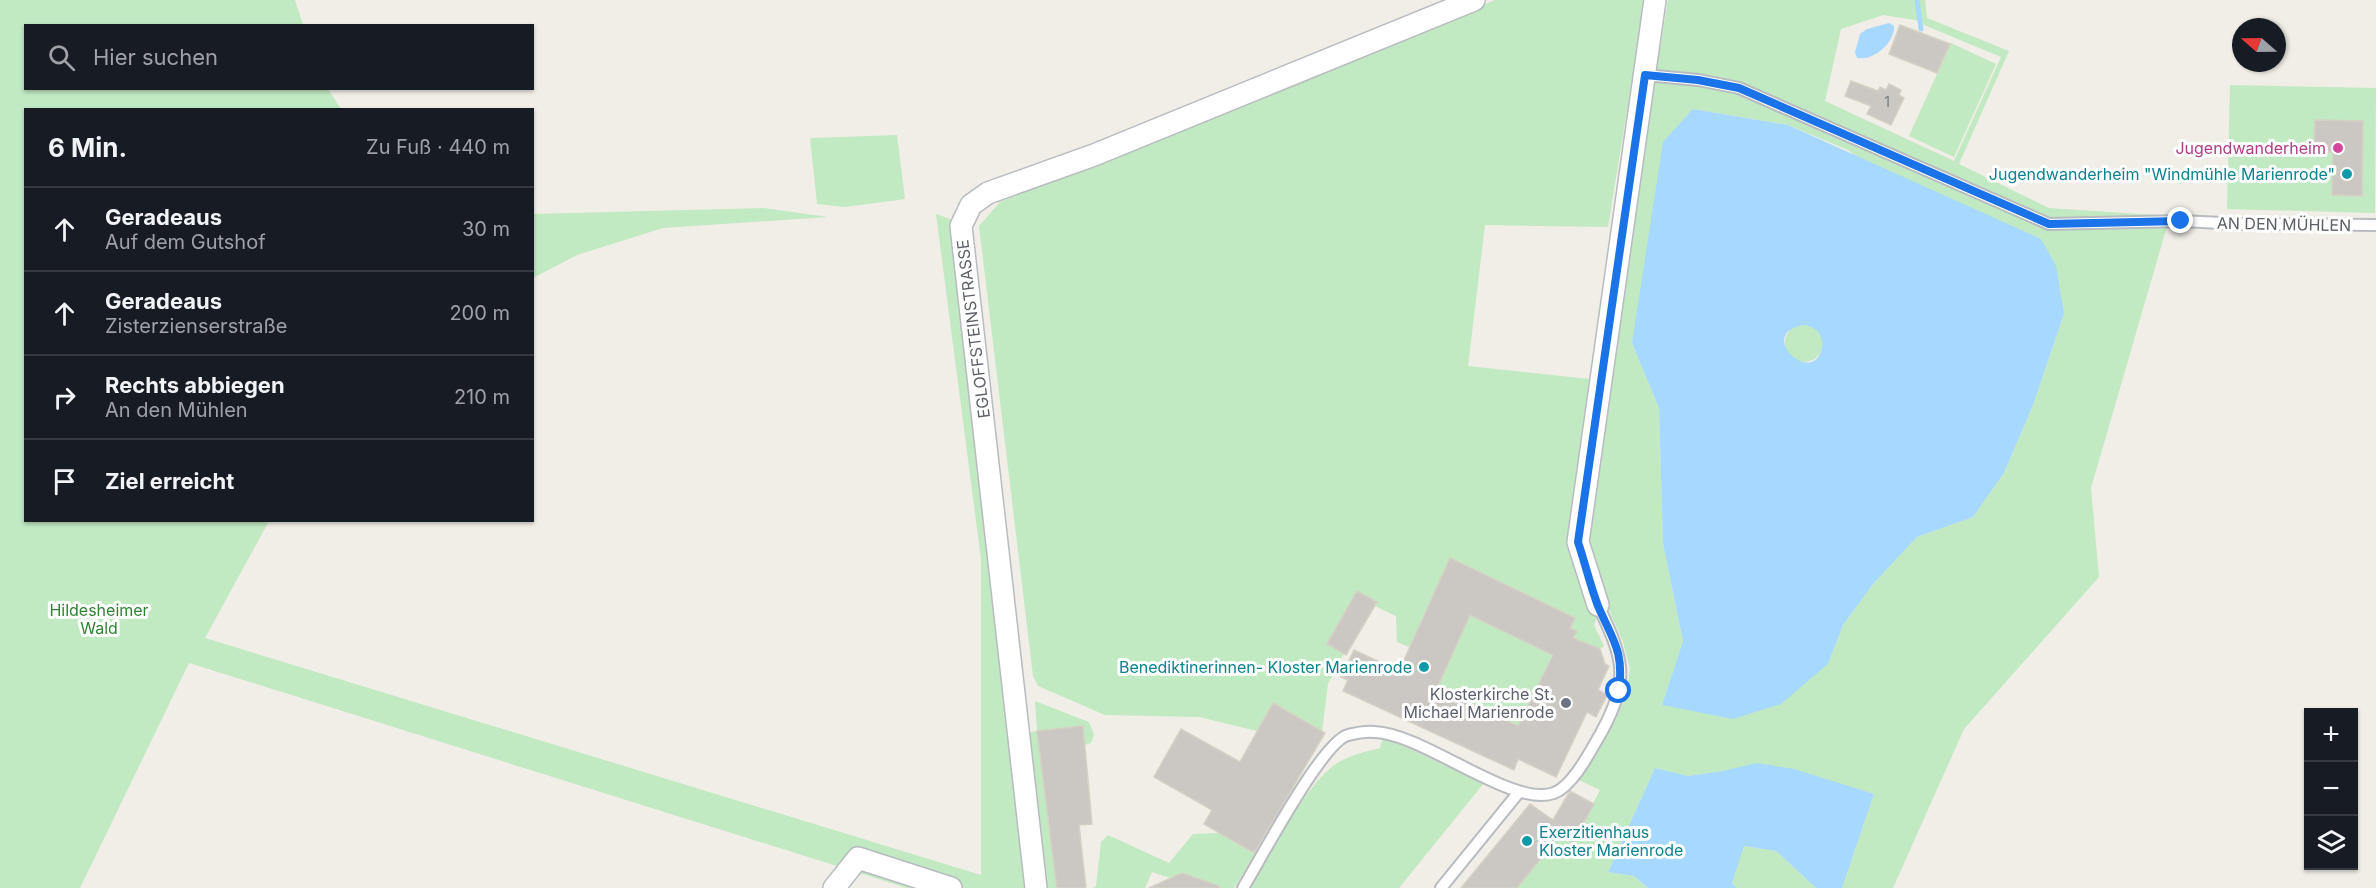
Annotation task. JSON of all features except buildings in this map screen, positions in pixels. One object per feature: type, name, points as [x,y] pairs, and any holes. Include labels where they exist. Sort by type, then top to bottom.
[{"type":"street","name":"EGLOFFSTEINSTRASSE","points":[[1036,888],[961,226],[971,204],[988,193],[1094,155],[1474,0]]},
{"type":"street","points":[[1598,605],[1578,542],[1655,0]]},
{"type":"street","points":[[834,888],[858,858],[951,888]]},
{"type":"lane","name":"AN DEN MÜHLEN","points":[[1645,75],[1698,80],[1739,88],[2049,224],[2181,221],[2376,225]]},
{"type":"lane","points":[[1243,888],[1320,760],[1345,736],[1375,732],[1405,739],[1519,792],[1554,793],[1567,784],[1589,754],[1611,714],[1619,691],[1622,668],[1617,645],[1598,605]]},
{"type":"lane","points":[[1441,888],[1519,792]]},
{"type":"green space","name":"Hildesheimer Wald","points":[[0,0],[295,0],[303,24],[24,24],[24,90],[329,90],[340,108],[24,108],[24,522],[268,522],[205,638],[981,875],[981,559],[936,214],[953,220],[1029,888],[907,888],[189,663],[80,888],[0,888]]},
{"type":"green space","points":[[1495,0],[1645,0],[1608,227],[1485,225],[1468,366],[1589,379],[1566,544],[1588,605],[1597,617],[1594,625],[1604,646],[1600,649],[1569,646],[1577,631],[1570,628],[1574,619],[1450,558],[1409,647],[1397,642],[1396,616],[1375,606],[1377,602],[1357,591],[1327,643],[1344,653],[1328,684],[1322,731],[1273,704],[1257,731],[1199,717],[1105,715],[1038,686],[1033,676],[979,226],[1000,202]]},
{"type":"green space","points":[[1668,0],[1925,0],[1927,18],[2009,51],[1959,164],[2049,208],[2170,216],[2091,488],[2099,577],[1964,729],[1893,888],[1842,888],[1874,794],[1723,771],[1688,776],[1655,768],[1608,872],[1634,876],[1648,888],[1517,888],[1560,835],[1573,842],[1600,790],[1577,779],[1594,758],[1616,719],[1626,694],[1630,669],[1623,642],[1606,603],[1588,542],[1621,283]],"holes":[[[1883,15],[1921,21],[1924,25],[2001,57],[1954,161],[1825,101],[1841,29]],[[1693,109],[1788,125],[1848,150],[2064,314],[2033,405],[2004,473],[1973,517],[1917,537],[1874,583],[1843,625],[1828,664],[1662,705],[1683,641],[1663,544],[1659,408],[1632,343]]]},
{"type":"green space","points":[[1951,43],[1996,64],[1954,157],[1909,136]]},
{"type":"green space","points":[[2230,85],[2376,88],[2375,213],[2227,209]]},
{"type":"green space","points":[[897,135],[905,199],[845,207],[817,204],[810,138]]},
{"type":"green space","points":[[764,208],[828,217],[663,228],[577,255],[534,277],[534,214]]},
{"type":"green space","points":[[1804,324],[1817,330],[1823,343],[1817,356],[1804,362],[1791,356],[1785,343],[1791,330]]},
{"type":"green space","points":[[1470,615],[1552,655],[1518,726],[1437,688]]},
{"type":"green space","points":[[1035,701],[1089,722],[1094,735],[1091,743],[1085,745],[1038,732],[1057,888],[1044,888],[1027,733],[1037,731]]},
{"type":"green space","points":[[1383,737],[1484,783],[1399,888],[1250,888],[1255,874],[1291,817],[1323,775],[1344,760],[1380,748]]},
{"type":"green space","points":[[1219,833],[1255,854],[1234,888],[1199,888],[1194,877],[1182,873],[1170,878],[1152,872],[1145,888],[1093,888],[1096,886],[1101,842],[1108,835],[1169,863],[1193,834]]},
{"type":"green space","points":[[1743,846],[1776,851],[1816,888],[1737,888],[1732,883]]},
{"type":"water","points":[[1889,23],[1894,26],[1893,32],[1891,39],[1882,50],[1870,57],[1857,58],[1855,52],[1860,34],[1867,29]]},
{"type":"water","points":[[1693,109],[1788,125],[2041,239],[2056,266],[2064,314],[2033,405],[2004,473],[1973,517],[1917,537],[1874,583],[1843,625],[1828,664],[1781,704],[1733,719],[1662,705],[1683,641],[1663,544],[1659,408],[1632,343],[1663,142]],"holes":[[[1803,325],[1815,329],[1822,339],[1822,348],[1817,359],[1808,363],[1799,361],[1791,355],[1784,338],[1790,330]]]},
{"type":"water","points":[[1757,763],[1794,769],[1874,794],[1842,888],[1816,888],[1776,851],[1744,846],[1732,883],[1737,888],[1648,888],[1634,876],[1608,872],[1655,768],[1688,776]]},
{"type":"waterway","points":[[1917,0],[1921,29]]},
{"type":"place","name":"Jugendwanderheim","points":[[2338,148]]},
{"type":"place","name":"Jugendwanderheim \"Windmühle Marienrode\"","points":[[2347,174]]},
{"type":"place","name":"Benediktinerinnen- Kloster Marienrode","points":[[1424,667]]},
{"type":"place","name":"Klosterkirche St. Michael Marienrode","points":[[1566,703]]},
{"type":"place","name":"Exerzitienhaus Kloster Marienrode","points":[[1527,841]]},
{"type":"route","points":[[1619,691],[1622,668],[1617,645],[1598,605],[1578,542],[1645,75],[1698,80],[1739,88],[2049,224],[2181,221]]}]
